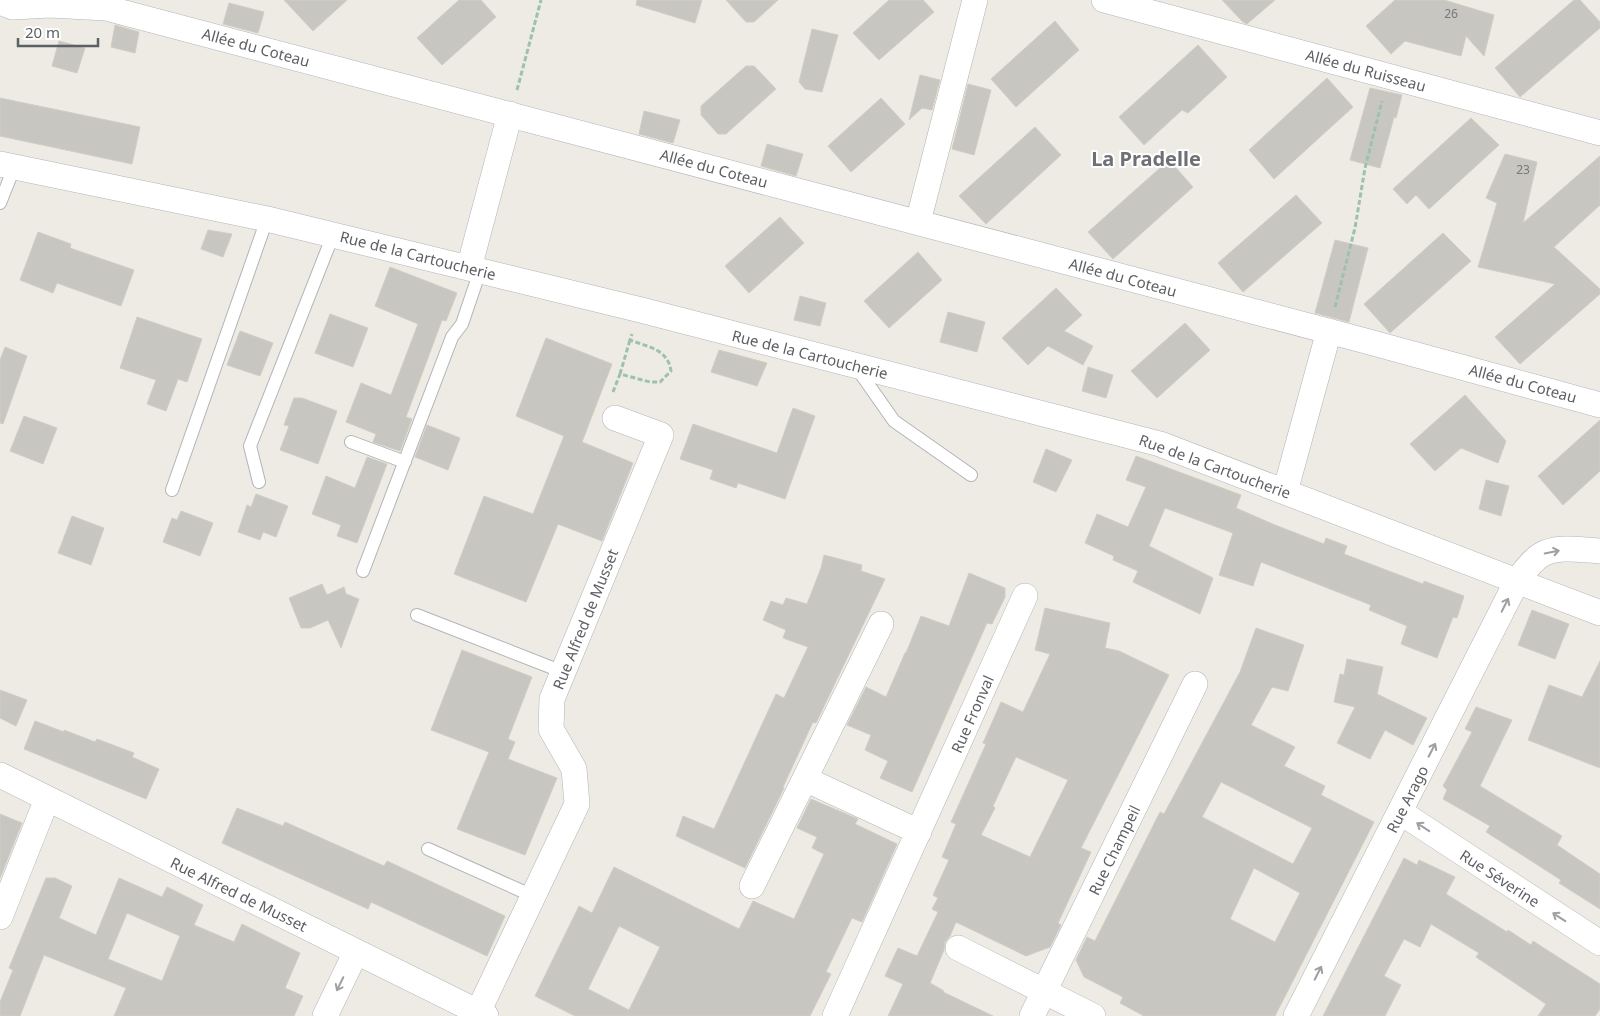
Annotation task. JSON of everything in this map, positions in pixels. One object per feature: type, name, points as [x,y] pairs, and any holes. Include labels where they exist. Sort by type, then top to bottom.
[{"type":"street","points":[[918,222],[975,0]]},
{"type":"street","name":"Allée du Ruisseau","points":[[1104,0],[1132,4],[1600,133]]},
{"type":"street","name":"Allée du Coteau","points":[[0,2],[13,7],[107,4],[510,114],[1600,404]]},
{"type":"street","points":[[474,269],[510,114]]},
{"type":"street","name":"Rue de la Cartoucherie","points":[[7,166],[267,218],[641,310],[1160,444],[1600,613]]},
{"type":"street","points":[[1285,492],[1329,331]]},
{"type":"street","name":"Rue Alfred de Musset","points":[[0,775],[482,1014],[533,896],[577,804],[574,769],[550,729],[552,699],[661,435],[615,418]]},
{"type":"street","points":[[1517,581],[1530,564],[1542,554],[1557,550],[1573,549],[1600,551]]},
{"type":"street","name":"Rue Arago","points":[[1296,1016],[1517,581]]},
{"type":"street","name":"Rue Fronval","points":[[836,1016],[1025,596]]},
{"type":"street","points":[[752,886],[881,624]]},
{"type":"street","name":"Rue Champeil","points":[[1032,1016],[1195,684]]},
{"type":"street","points":[[805,779],[919,832]]},
{"type":"street","points":[[0,916],[47,799]]},
{"type":"street","name":"Rue Séverine","points":[[1400,812],[1600,943]]},
{"type":"street","points":[[958,948],[1093,1016]]},
{"type":"street","points":[[325,1016],[356,952]]},
{"type":"lane","points":[[0,203],[7,166]]},
{"type":"lane","points":[[172,490],[267,218]]},
{"type":"lane","points":[[259,482],[250,446],[333,235]]},
{"type":"lane","points":[[363,571],[452,337],[462,324],[474,269]]},
{"type":"lane","points":[[854,365],[894,421],[971,475]]},
{"type":"lane","points":[[351,442],[405,462]]},
{"type":"lane","points":[[416,615],[564,672]]},
{"type":"lane","points":[[428,849],[533,896]]},
{"type":"path","points":[[510,114],[541,0]]},
{"type":"path","points":[[1329,331],[1355,228],[1365,168],[1388,76]]},
{"type":"path","points":[[615,418],[605,414],[641,310]]},
{"type":"path","points":[[620,374],[650,382],[660,382],[671,371],[670,363],[665,355],[630,340]]},
{"type":"building","points":[[284,0],[347,0],[313,31]]},
{"type":"building","points":[[459,0],[481,0],[496,17],[442,65],[417,38]]},
{"type":"building","points":[[637,0],[702,0],[695,23],[636,5]]},
{"type":"building","points":[[726,0],[778,0],[754,22],[746,22]]},
{"type":"building","points":[[889,0],[923,0],[934,12],[879,60],[853,33]]},
{"type":"building","points":[[1222,0],[1275,0],[1247,24]]},
{"type":"building","points":[[1395,0],[1444,0],[1494,15],[1484,56],[1466,36],[1461,56],[1405,41],[1391,54],[1366,26]]},
{"type":"building","points":[[1574,0],[1580,0],[1600,22],[1600,28],[1520,97],[1495,68]]},
{"type":"building","points":[[229,3],[264,12],[258,33],[223,24]]},
{"type":"building","points":[[1055,21],[1079,50],[1016,107],[991,79]]},
{"type":"building","points":[[115,25],[139,32],[135,53],[111,47]]},
{"type":"building","points":[[812,29],[838,35],[822,92],[805,89],[799,82]]},
{"type":"building","points":[[59,41],[85,48],[77,73],[52,66]]},
{"type":"building","points":[[1198,45],[1227,77],[1188,113],[1182,110],[1144,145],[1119,117]]},
{"type":"building","points":[[746,66],[754,66],[776,89],[726,134],[718,134],[701,115],[701,106]]},
{"type":"building","points":[[920,75],[940,80],[932,110],[922,108],[909,120]]},
{"type":"building","points":[[1327,78],[1353,107],[1274,179],[1249,150]]},
{"type":"building","points":[[968,84],[991,90],[974,155],[952,149]]},
{"type":"building","points":[[1370,88],[1402,95],[1380,168],[1350,160]]},
{"type":"building","points":[[0,98],[140,127],[132,164],[0,136]]},
{"type":"building","points":[[881,98],[905,124],[851,172],[828,146]]},
{"type":"building","points":[[644,111],[680,120],[673,143],[639,134]]},
{"type":"building","points":[[1471,118],[1499,145],[1429,209],[1416,195],[1407,204],[1393,189]]},
{"type":"building","points":[[1035,127],[1061,155],[986,224],[959,196]]},
{"type":"building","points":[[767,144],[803,154],[796,176],[761,166]]},
{"type":"building","points":[[1505,154],[1537,162],[1523,223],[1600,156],[1600,205],[1554,247],[1600,289],[1600,294],[1520,364],[1495,337],[1555,284],[1478,267],[1497,203],[1486,198]]},
{"type":"building","points":[[1169,160],[1193,187],[1113,259],[1088,232]]},
{"type":"building","points":[[1296,195],[1322,223],[1243,292],[1218,263]]},
{"type":"building","points":[[780,217],[804,243],[749,293],[725,266]]},
{"type":"building","points":[[208,230],[232,234],[223,257],[201,249]]},
{"type":"building","points":[[38,232],[71,244],[70,248],[134,270],[121,306],[57,283],[53,293],[20,280]]},
{"type":"building","points":[[1443,233],[1471,261],[1390,333],[1364,304]]},
{"type":"building","points":[[1335,240],[1368,248],[1349,322],[1315,313]]},
{"type":"building","points":[[918,252],[942,280],[889,328],[864,301]]},
{"type":"building","points":[[390,267],[457,293],[446,321],[442,320],[406,417],[412,419],[400,451],[373,442],[376,434],[346,422],[361,383],[391,395],[418,324],[375,306]]},
{"type":"building","points":[[1056,288],[1082,315],[1064,331],[1093,346],[1083,365],[1048,346],[1028,365],[1002,338]]},
{"type":"building","points":[[800,296],[826,303],[820,326],[794,320]]},
{"type":"building","points":[[948,312],[985,322],[977,352],[940,342]]},
{"type":"building","points":[[330,314],[368,328],[353,367],[315,353]]},
{"type":"building","points":[[137,317],[202,339],[187,382],[178,379],[166,411],[147,404],[156,380],[120,368]]},
{"type":"building","points":[[1185,323],[1210,350],[1157,398],[1131,371]]},
{"type":"building","points":[[240,331],[273,343],[260,376],[227,365]]},
{"type":"building","points":[[546,338],[612,364],[582,442],[633,463],[602,541],[558,524],[526,602],[454,574],[484,496],[533,514],[564,436],[516,416]]},
{"type":"building","points":[[5,347],[27,356],[3,424],[0,423],[0,360]]},
{"type":"building","points":[[719,350],[767,363],[757,386],[711,372]]},
{"type":"building","points":[[1088,367],[1113,375],[1106,398],[1082,391]]},
{"type":"building","points":[[1465,395],[1506,441],[1498,463],[1461,448],[1435,471],[1410,444]]},
{"type":"building","points":[[294,398],[302,398],[337,411],[318,464],[280,450],[289,426],[284,425]]},
{"type":"building","points":[[793,408],[815,416],[785,499],[738,483],[736,488],[710,479],[713,470],[680,459],[693,424],[777,453]]},
{"type":"building","points":[[24,416],[57,428],[43,464],[10,451]]},
{"type":"building","points":[[1600,420],[1600,471],[1563,505],[1538,476]]},
{"type":"building","points":[[427,425],[460,438],[448,470],[415,457]]},
{"type":"building","points":[[1046,449],[1072,460],[1056,492],[1033,482]]},
{"type":"building","points":[[1136,456],[1241,495],[1236,508],[1275,525],[1324,544],[1326,538],[1347,546],[1344,554],[1423,584],[1424,581],[1464,596],[1457,618],[1453,617],[1437,658],[1401,644],[1407,626],[1369,610],[1371,605],[1261,562],[1253,586],[1219,575],[1233,533],[1165,508],[1149,546],[1213,578],[1200,614],[1133,582],[1138,571],[1113,560],[1114,556],[1085,543],[1097,514],[1128,527],[1146,487],[1126,480]]},
{"type":"building","points":[[367,457],[387,464],[357,543],[337,536],[341,525],[312,514],[326,476],[355,488]]},
{"type":"building","points":[[1486,480],[1509,486],[1501,516],[1479,509]]},
{"type":"building","points":[[256,494],[288,506],[276,537],[263,532],[260,540],[238,532],[247,505],[251,507]]},
{"type":"building","points":[[181,511],[213,523],[200,556],[163,542],[172,518],[177,520]]},
{"type":"building","points":[[72,516],[104,528],[91,565],[58,553]]},
{"type":"building","points":[[824,555],[862,565],[861,571],[885,579],[816,723],[813,722],[784,788],[745,868],[676,836],[683,816],[714,829],[776,694],[784,698],[808,647],[783,638],[786,630],[763,620],[771,601],[783,605],[786,598],[807,604]]},
{"type":"building","points":[[969,573],[1005,588],[1005,597],[992,624],[987,623],[912,792],[880,778],[888,761],[865,750],[871,735],[847,725],[866,687],[886,697],[921,616],[949,626]]},
{"type":"building","points":[[322,584],[327,595],[344,587],[346,594],[359,599],[341,648],[328,620],[310,628],[301,628],[289,598]]},
{"type":"building","points":[[1045,608],[1110,623],[1105,648],[1119,651],[1169,675],[1081,848],[1091,852],[1058,923],[1061,925],[1050,947],[1026,956],[956,922],[945,942],[944,950],[930,983],[943,992],[993,1016],[888,1016],[903,984],[885,976],[898,948],[917,956],[938,912],[932,909],[938,898],[933,895],[949,860],[942,857],[956,824],[951,822],[986,744],[983,743],[1001,702],[1023,712],[1050,654],[1035,650]],"holes":[[[1016,757],[1068,780],[1030,857],[981,835],[995,808],[993,806]]]},
{"type":"building","points":[[1532,610],[1569,624],[1555,659],[1518,645]]},
{"type":"building","points":[[1256,628],[1304,645],[1288,691],[1272,687],[1251,725],[1295,747],[1284,766],[1325,786],[1321,795],[1374,822],[1275,1016],[1144,1016],[1120,1003],[1123,997],[1084,977],[1076,960],[1087,937],[1095,941],[1160,812],[1164,814],[1240,672]],"holes":[[[1221,782],[1312,828],[1293,864],[1202,817]],[[1254,868],[1300,893],[1275,942],[1230,919]]]},
{"type":"building","points":[[462,650],[532,677],[508,739],[515,742],[508,759],[557,778],[525,855],[457,829],[489,752],[431,730]]},
{"type":"building","points":[[1347,659],[1383,667],[1377,694],[1427,718],[1413,745],[1385,730],[1370,759],[1337,743],[1355,707],[1334,702],[1340,674],[1344,675]]},
{"type":"building","points":[[1600,661],[1600,768],[1528,740],[1549,685],[1582,697]]},
{"type":"building","points":[[0,690],[27,700],[16,726],[0,718]]},
{"type":"building","points":[[1476,707],[1512,720],[1480,786],[1562,836],[1557,845],[1600,874],[1600,909],[1559,883],[1561,880],[1486,832],[1490,826],[1443,799],[1447,790],[1443,786],[1472,732],[1465,729]]},
{"type":"building","points":[[35,721],[95,742],[97,739],[134,753],[132,757],[159,769],[146,799],[24,749]]},
{"type":"building","points":[[811,799],[858,819],[855,824],[897,844],[862,922],[852,918],[826,972],[831,974],[810,1016],[575,1016],[535,996],[579,906],[592,913],[614,867],[739,929],[753,901],[794,919],[824,854],[812,848],[817,837],[797,828]],"holes":[[[619,926],[660,947],[629,1010],[588,989]]]},
{"type":"building","points":[[237,808],[283,826],[285,822],[384,866],[387,861],[505,916],[487,956],[371,902],[368,909],[222,843]]},
{"type":"building","points":[[0,814],[22,823],[0,878]]},
{"type":"building","points":[[1404,858],[1417,865],[1419,860],[1455,877],[1446,894],[1531,945],[1533,941],[1600,984],[1600,1009],[1595,1016],[1538,1016],[1546,1004],[1476,957],[1479,953],[1431,924],[1420,947],[1404,939],[1384,976],[1401,985],[1385,1016],[1323,1016]]},
{"type":"building","points":[[46,878],[55,878],[72,886],[59,918],[96,935],[119,878],[162,897],[167,887],[203,905],[194,925],[234,942],[242,924],[300,953],[285,988],[303,996],[294,1016],[114,1016],[126,988],[44,955],[20,1016],[0,1016],[0,1002],[13,970],[9,968]],"holes":[[[127,913],[180,936],[162,981],[108,959]]]},
{"type":"district","name":"La Pradelle","points":[[1146,158]]}]
